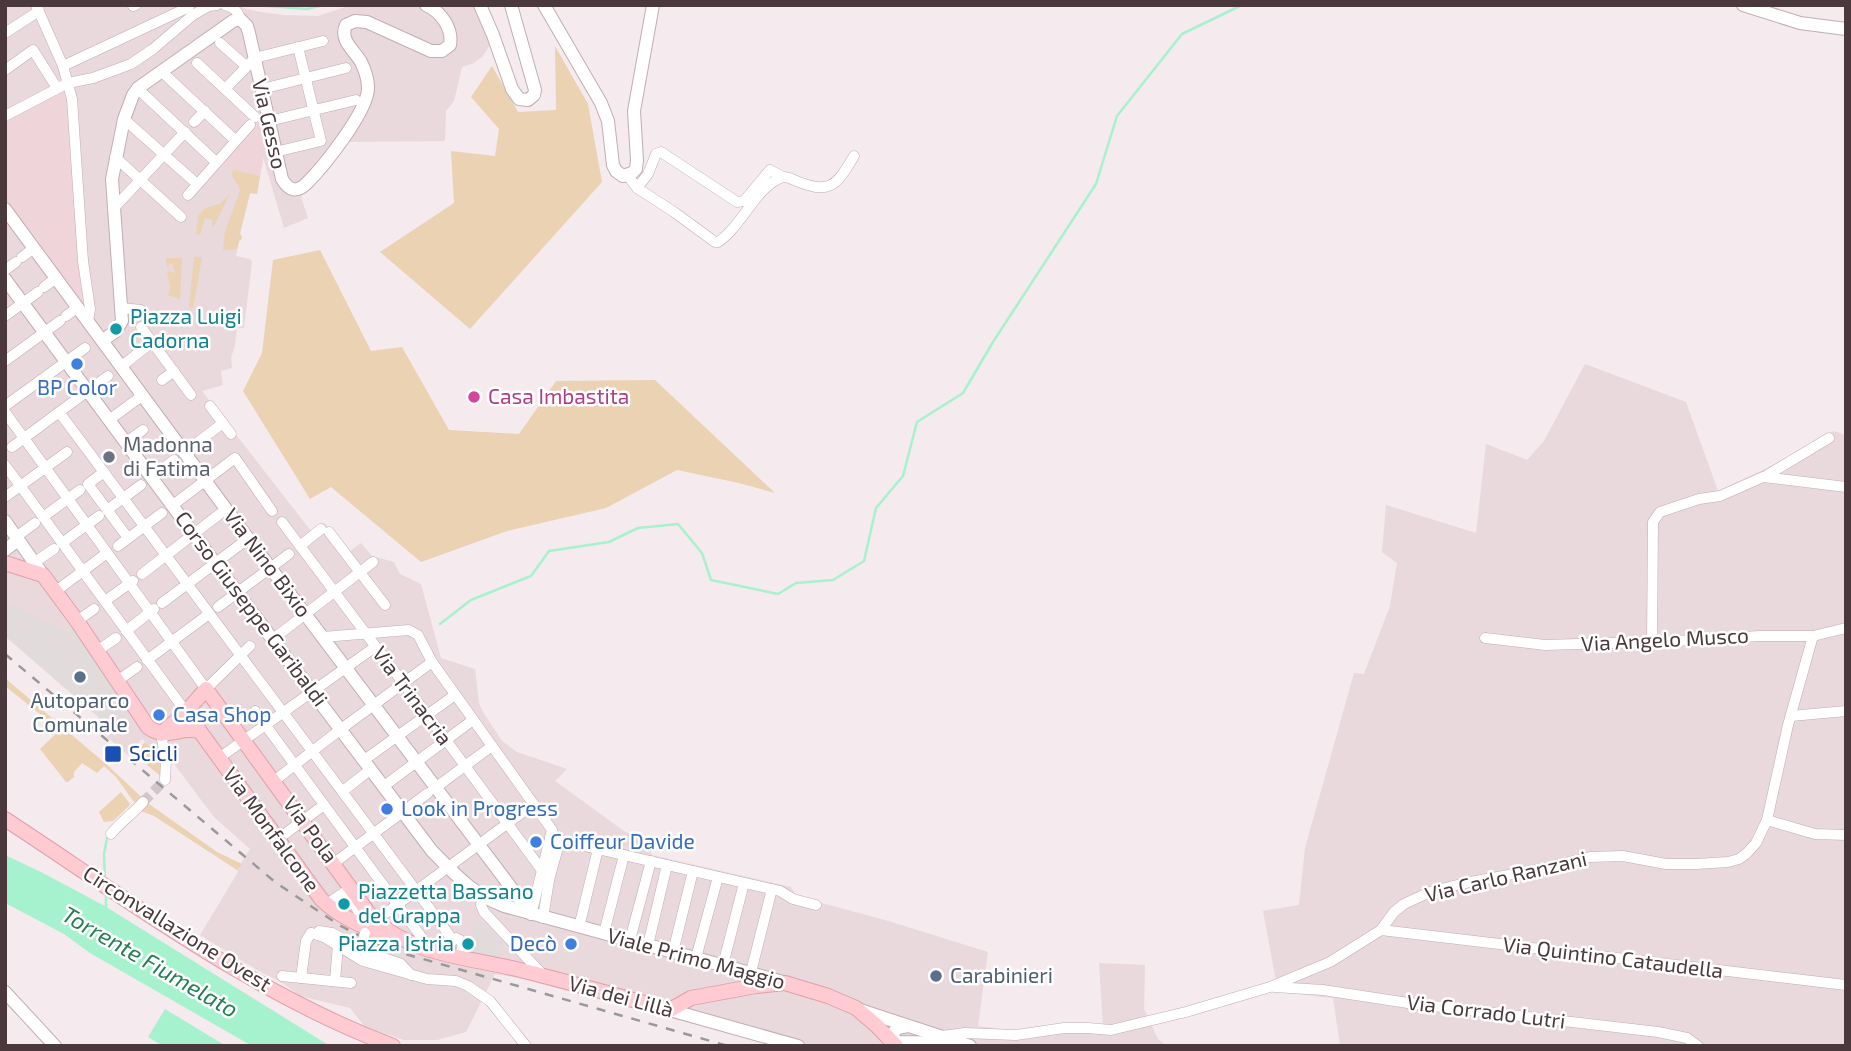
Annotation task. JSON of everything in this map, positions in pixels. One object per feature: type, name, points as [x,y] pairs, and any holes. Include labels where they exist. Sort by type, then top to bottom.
[{"type":"main road","points":[[5,563],[39,568],[148,727],[161,734],[184,730],[199,731]]},
{"type":"main road","points":[[161,734],[186,712],[206,689]]},
{"type":"main road","name":"Via Pola","points":[[206,689],[334,863],[349,889],[366,934],[383,927],[411,944],[431,950],[451,946],[544,976]]},
{"type":"main road","name":"Via Monfalcone","points":[[186,712],[327,904],[366,934]]},
{"type":"main road","name":"Circonvallazione Ovest","points":[[5,819],[211,955],[351,1030],[393,1046]]},
{"type":"main road","name":"Via dei Lillà","points":[[544,976],[670,1010]]},
{"type":"main road","points":[[670,1010],[691,998],[785,983]]},
{"type":"main road","name":"Viale Primo Maggio","points":[[785,983],[856,1008],[893,1042]]},
{"type":"street","points":[[63,66],[190,9],[216,5]]},
{"type":"street","points":[[103,340],[120,326],[121,308],[111,187],[115,157],[128,105],[137,89],[233,21],[240,19],[239,13],[225,5]]},
{"type":"street","points":[[269,121],[362,98],[369,89],[366,75],[360,60],[343,34],[346,25],[355,21],[367,22],[430,51],[442,51],[450,45],[450,35],[441,16],[426,5]]},
{"type":"street","points":[[480,5],[512,89],[519,99],[528,100],[535,90],[511,5]]},
{"type":"street","points":[[544,5],[601,103],[608,121],[613,165],[623,176],[628,176],[636,169],[638,160],[634,111],[653,5]]},
{"type":"street","points":[[1743,5],[1800,23],[1846,29]]},
{"type":"street","points":[[5,33],[38,8],[68,83],[72,99],[83,261],[90,309],[88,321]]},
{"type":"street","points":[[5,117],[68,83],[93,78],[131,64],[153,49],[190,9]]},
{"type":"street","name":"Via Gesso","points":[[240,19],[247,26],[251,62],[261,89],[282,179],[292,190],[302,188],[350,130],[365,104],[362,98]]},
{"type":"street","points":[[225,89],[251,62],[323,41]]},
{"type":"street","points":[[220,43],[251,62]]},
{"type":"street","points":[[275,152],[321,141],[299,47]]},
{"type":"street","points":[[5,69],[33,50],[57,88]]},
{"type":"street","points":[[188,195],[252,121],[197,62]]},
{"type":"street","points":[[261,89],[346,68]]},
{"type":"street","points":[[162,71],[235,140]]},
{"type":"street","points":[[137,89],[216,162]]},
{"type":"street","points":[[194,122],[205,111]]},
{"type":"street","points":[[124,119],[197,184]]},
{"type":"street","points":[[113,209],[185,132]]},
{"type":"street","points":[[637,188],[648,174],[656,154],[662,152],[737,202],[744,201],[761,186],[783,177],[808,186],[824,188],[838,180],[854,156]]},
{"type":"street","points":[[115,157],[181,218]]},
{"type":"street","points":[[628,176],[637,188],[715,242],[726,235],[761,186]]},
{"type":"street","name":"Via Nino Bixio","points":[[5,209],[10,225],[34,248],[103,340],[226,509],[397,735],[432,791],[537,916]]},
{"type":"street","points":[[5,270],[34,248]]},
{"type":"street","points":[[5,316],[56,278]]},
{"type":"street","name":"Corso Giuseppe Garibaldi","points":[[5,279],[126,442],[146,481],[173,505],[432,851],[468,887],[482,897]]},
{"type":"street","points":[[5,362],[78,307]]},
{"type":"street","points":[[121,308],[141,310]]},
{"type":"street","points":[[141,327],[191,395]]},
{"type":"street","points":[[122,366],[152,342]]},
{"type":"street","points":[[5,407],[85,348]]},
{"type":"street","points":[[162,380],[174,371]]},
{"type":"street","points":[[9,450],[107,376]]},
{"type":"street","points":[[109,420],[143,395]]},
{"type":"street","points":[[210,406],[231,434]]},
{"type":"street","points":[[5,412],[107,553],[135,579],[157,607],[172,642],[206,689],[250,646]]},
{"type":"street","points":[[59,412],[417,890],[451,946]]},
{"type":"street","points":[[126,442],[160,418]]},
{"type":"street","points":[[185,452],[223,423]]},
{"type":"street","points":[[1652,641],[1653,522],[1660,512],[1699,499],[1720,496],[1763,477],[1829,438]]},
{"type":"street","points":[[5,497],[81,441]]},
{"type":"street","points":[[173,505],[235,458],[272,511]]},
{"type":"street","points":[[5,522],[39,568],[58,546],[174,460]]},
{"type":"street","points":[[5,465],[21,485],[39,520],[58,546],[83,571],[186,712]]},
{"type":"street","points":[[5,550],[39,520],[104,472]]},
{"type":"street","points":[[1763,477],[1846,487]]},
{"type":"street","points":[[84,487],[103,513],[128,538]]},
{"type":"street","points":[[105,601],[226,509]]},
{"type":"street","points":[[118,546],[162,513]]},
{"type":"street","name":"Via Trinacria","points":[[282,522],[549,880]]},
{"type":"street","points":[[300,546],[325,530],[385,605]]},
{"type":"street","points":[[126,631],[249,538]]},
{"type":"street","points":[[56,591],[107,553]]},
{"type":"street","points":[[218,607],[289,554]]},
{"type":"street","points":[[273,639],[373,562]]},
{"type":"street","points":[[77,621],[94,609]]},
{"type":"street","points":[[147,660],[209,614]]},
{"type":"street","name":"Via Angelo Musco","points":[[1485,638],[1545,645],[1814,636],[1846,628]]},
{"type":"street","points":[[323,636],[409,630],[418,635],[432,662],[554,836],[549,880],[537,916]]},
{"type":"street","name":"Via Carlo Ranzani","points":[[933,1042],[965,1033],[1016,1035],[1065,1028],[1111,1030],[1186,1012],[1270,986],[1330,962],[1381,930],[1394,912],[1404,904],[1430,892],[1590,857],[1623,856],[1666,864],[1728,862],[1739,859],[1755,843],[1767,820],[1791,716],[1814,636]]},
{"type":"street","points":[[97,651],[116,638]]},
{"type":"street","points":[[219,758],[375,646]]},
{"type":"street","points":[[274,781],[432,662]]},
{"type":"street","points":[[117,681],[137,667]]},
{"type":"street","points":[[343,791],[397,735],[455,695]]},
{"type":"street","points":[[255,711],[431,950]]},
{"type":"street","points":[[1791,716],[1846,711]]},
{"type":"street","points":[[384,786],[473,720]]},
{"type":"street","points":[[161,734],[166,760],[165,780]]},
{"type":"street","points":[[334,863],[492,746]]},
{"type":"street","points":[[111,834],[143,802]]},
{"type":"street","points":[[366,934],[398,904],[534,804]]},
{"type":"street","points":[[278,839],[324,805]]},
{"type":"street","points":[[1767,820],[1815,834],[1846,835]]},
{"type":"street","points":[[554,836],[598,849],[780,891],[793,900],[816,905]]},
{"type":"street","points":[[537,916],[542,870],[554,836]]},
{"type":"street","points":[[579,927],[598,849]]},
{"type":"street","points":[[604,933],[624,855]]},
{"type":"street","points":[[630,940],[651,861]]},
{"type":"street","points":[[648,945],[667,865]]},
{"type":"street","points":[[673,952],[693,871]]},
{"type":"street","points":[[696,958],[718,877]]},
{"type":"street","points":[[723,965],[744,883]]},
{"type":"street","points":[[327,904],[349,889]]},
{"type":"street","points":[[751,972],[772,889]]},
{"type":"street","name":"Viale Primo Maggio","points":[[482,897],[537,916],[785,983]]},
{"type":"street","name":"Via dei Lillà","points":[[482,897],[484,912],[544,976]]},
{"type":"street","points":[[301,978],[306,940],[311,933],[321,930],[366,934],[412,975]]},
{"type":"street","name":"Via Quintino Cataudella","points":[[1381,930],[1846,985]]},
{"type":"street","points":[[311,933],[324,937],[363,961],[427,979],[456,981],[478,992],[490,1002],[526,1046]]},
{"type":"street","points":[[335,981],[338,945]]},
{"type":"street","points":[[282,976],[351,983]]},
{"type":"street","name":"Via Corrado Lutri","points":[[1270,986],[1323,990],[1408,1003],[1658,1032],[1687,1038],[1698,1046]]},
{"type":"street","points":[[5,992],[55,1046]]},
{"type":"street","points":[[856,1008],[911,1026],[933,1042]]},
{"type":"street","name":"Via dei Lillà","points":[[670,1010],[798,1046]]},
{"type":"street","points":[[911,1026],[897,1028],[893,1042],[966,1045]]},
{"type":"shaded area","points":[[5,5],[242,5],[242,8],[261,12],[318,16],[351,5],[474,5],[490,45],[482,57],[462,67],[454,101],[446,111],[445,141],[347,142],[301,197],[308,218],[284,228],[263,157],[257,194],[250,193],[236,256],[250,259],[252,262],[244,328],[237,328],[231,357],[232,368],[221,371],[223,385],[202,391],[311,531],[324,523],[350,551],[361,543],[372,556],[394,562],[400,574],[421,584],[441,658],[475,669],[479,703],[502,741],[517,752],[567,769],[555,781],[624,831],[647,842],[652,855],[791,887],[796,896],[988,952],[978,1026],[1015,1031],[1063,1023],[1103,1025],[1099,963],[1145,965],[1144,1009],[1158,1039],[1167,1046],[776,1046],[495,974],[466,1032],[437,1040],[404,1040],[365,1027],[350,1008],[300,996],[200,935],[250,849],[214,817],[171,760],[142,739],[128,755],[107,737],[110,733],[101,725],[104,721],[5,636]]},
{"type":"shaded area","points":[[555,46],[588,104],[602,182],[470,329],[380,252],[454,203],[451,151],[495,156],[499,129],[471,97],[492,66],[518,112],[556,110]]},
{"type":"shaded area","points":[[61,92],[65,95],[84,298],[82,300],[77,298],[5,202],[5,124]]},
{"type":"shaded area","points":[[263,116],[269,142],[260,176],[233,170],[225,165],[222,162],[255,127],[251,123]]},
{"type":"shaded area","points":[[233,170],[260,176],[257,194],[250,193],[240,233],[242,238],[237,249],[223,250],[225,232],[240,191],[232,176]]},
{"type":"shaded area","points":[[230,194],[214,226],[213,220],[205,218],[200,235],[196,234],[198,216],[205,208],[220,204]]},
{"type":"shaded area","points":[[320,250],[371,351],[402,347],[449,430],[519,434],[556,381],[655,380],[775,493],[677,470],[606,508],[507,531],[421,562],[331,487],[310,499],[243,391],[262,353],[273,260]]},
{"type":"shaded area","points":[[194,257],[202,257],[193,308],[189,307]]},
{"type":"shaded area","points":[[166,258],[182,258],[180,299],[168,295],[170,288],[167,271],[175,271],[172,263],[167,267]]},
{"type":"shaded area","points":[[1585,364],[1686,402],[1718,491],[1834,431],[1846,435],[1846,1046],[1331,1046],[1340,1045],[1333,998],[1278,992],[1263,911],[1299,905],[1305,848],[1354,673],[1364,674],[1390,606],[1397,563],[1382,552],[1386,505],[1476,533],[1486,444],[1527,460],[1544,441]]},
{"type":"shaded area","name":"Autoparco Comunale","points":[[5,602],[69,634],[73,629],[130,710],[122,719],[113,711],[104,722],[5,636]]},
{"type":"shaded area","points":[[5,678],[149,804],[217,852],[242,864],[237,870],[154,816],[141,811],[141,800],[134,802],[116,777],[104,766],[97,773],[82,763],[74,772],[74,777],[66,782],[40,749],[60,730],[5,686]]},
{"type":"shaded area","points":[[145,742],[162,756],[163,778],[147,765],[151,760],[139,749]]},
{"type":"shaded area","points":[[121,792],[129,806],[113,821],[104,822],[99,812]]},
{"type":"shaded area","points":[[476,921],[491,930],[504,945],[499,949],[498,957],[469,951],[468,945]]},
{"type":"water","name":"Torrente Fiumelato","points":[[5,855],[103,905],[330,1046],[252,1046],[90,953],[64,934],[5,903]]},
{"type":"water","points":[[165,1009],[226,1046],[163,1046],[148,1037]]},
{"type":"waterway","points":[[253,5],[307,9],[324,5]]},
{"type":"waterway","points":[[440,624],[471,600],[531,576],[549,551],[609,542],[638,528],[678,524],[702,553],[711,580],[778,594],[796,583],[833,580],[864,561],[876,508],[903,476],[917,422],[963,393],[1096,184],[1117,116],[1182,34],[1242,5]]},
{"type":"waterway","points":[[105,880],[104,854],[107,838]]},
{"type":"waterway","name":"Torrente Fiumelato","points":[[106,893],[106,911]]},
{"type":"tunnel","points":[[143,802],[165,780]]},
{"type":"railway","points":[[5,654],[275,882],[339,925],[395,951],[728,1046]]},
{"type":"place","name":"Piazza Luigi Cadorna","points":[[116,329]]},
{"type":"place","name":"BP Color","points":[[77,364]]},
{"type":"place","name":"Casa Imbastita","points":[[474,397]]},
{"type":"place","name":"Madonna di Fatima","points":[[109,457]]},
{"type":"place","name":"Autoparco Comunale","points":[[80,677]]},
{"type":"place","name":"Casa Shop","points":[[159,715]]},
{"type":"place","name":"Scicli","points":[[113,754]]},
{"type":"place","name":"Look in Progress","points":[[387,809]]},
{"type":"place","name":"Coiffeur Davide","points":[[536,842]]},
{"type":"place","name":"Piazzetta Bassano del Grappa","points":[[344,904]]},
{"type":"place","name":"Piazza Istria","points":[[468,944]]},
{"type":"place","name":"Decò","points":[[571,944]]},
{"type":"place","name":"Carabinieri","points":[[936,976]]}]
